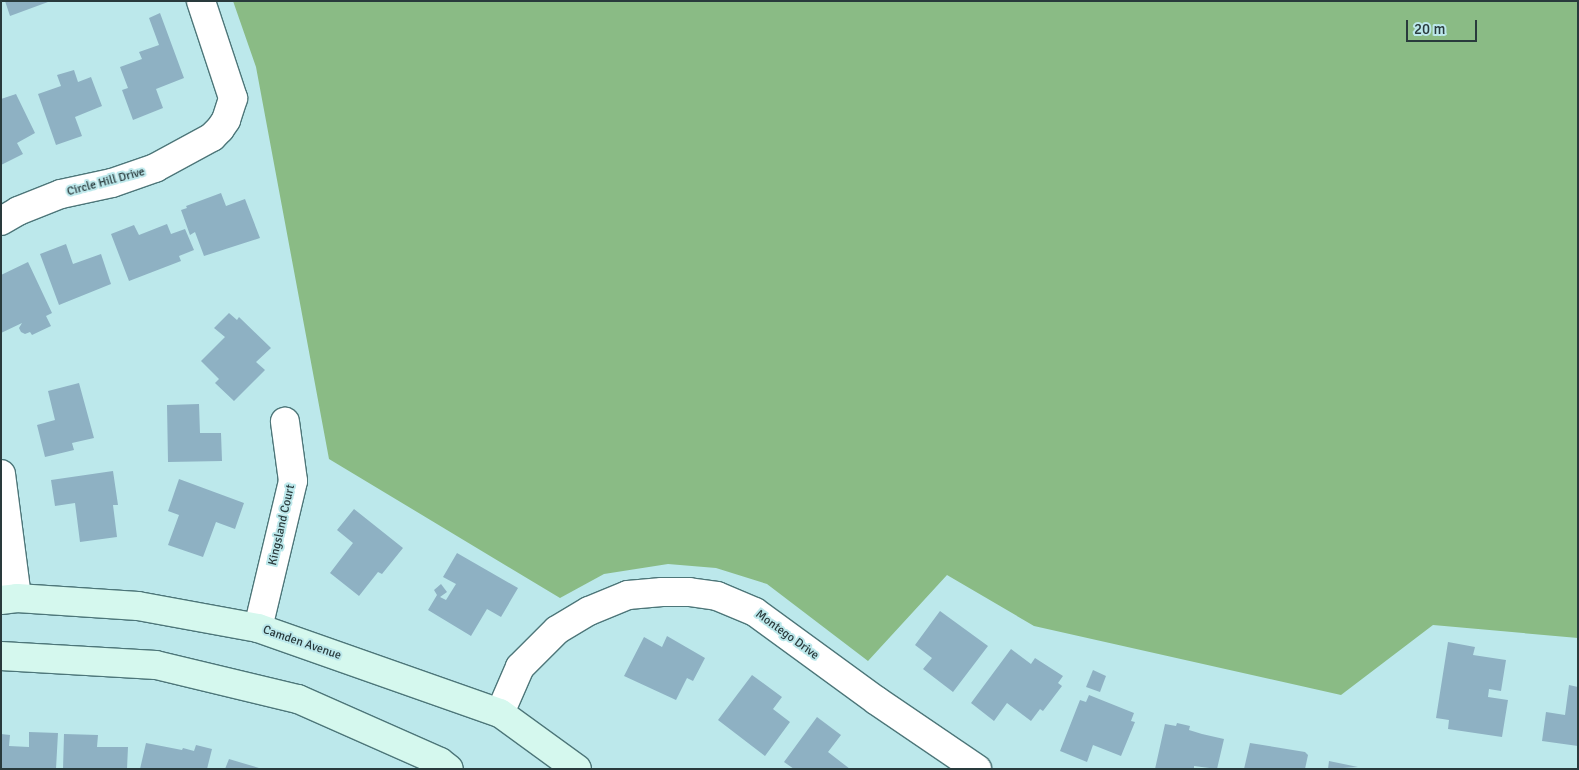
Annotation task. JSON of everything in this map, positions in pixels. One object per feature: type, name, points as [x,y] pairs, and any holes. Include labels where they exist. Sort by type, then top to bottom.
[{"type":"main road","name":"Camden Avenue","points":[[9,599],[138,606],[258,628],[500,713],[577,769]]},
{"type":"main road","points":[[1,656],[156,665],[298,699],[440,762],[449,769]]},
{"type":"street","name":"Circle Hill Drive","points":[[1,221],[18,211],[61,194],[112,183],[156,168],[212,137],[220,129],[226,120],[233,98],[201,1]]},
{"type":"street","name":"Kingsland Court","points":[[258,628],[293,481],[285,422]]},
{"type":"street","points":[[1,474],[9,599]]},
{"type":"street","name":"Montego Drive","points":[[500,713],[520,667],[557,630],[589,611],[628,595],[689,592],[717,596],[755,612],[877,701],[977,769]]},
{"type":"green space","points":[[233,1],[1578,1],[1578,638],[1433,625],[1341,695],[1034,626],[947,575],[868,661],[767,584],[716,568],[668,564],[604,574],[560,598],[329,459],[256,67]]},
{"type":"building","points":[[5,1],[48,1],[48,2],[10,16]]},
{"type":"building","points":[[160,13],[184,78],[156,89],[163,108],[133,120],[122,90],[128,88],[120,67],[142,59],[139,52],[159,45],[149,18]]},
{"type":"building","points":[[74,70],[78,82],[91,77],[102,106],[75,117],[82,136],[56,145],[38,94],[61,86],[57,75]]},
{"type":"building","points":[[16,94],[35,133],[17,143],[23,154],[1,165],[1,99]]},
{"type":"building","points":[[221,193],[226,206],[245,199],[260,238],[204,256],[195,232],[190,235],[181,210],[187,208],[186,206]]},
{"type":"building","points":[[167,224],[171,234],[185,229],[194,250],[179,256],[181,261],[129,281],[111,234],[134,225],[139,235]]},
{"type":"building","points":[[66,244],[73,264],[101,254],[111,284],[59,305],[40,254]]},
{"type":"building","points":[[28,262],[52,313],[46,316],[51,326],[32,335],[30,332],[25,334],[21,332],[19,328],[22,323],[1,333],[1,275]]},
{"type":"building","points":[[229,313],[237,320],[239,317],[271,348],[256,362],[265,370],[234,401],[215,383],[219,379],[201,361],[225,337],[214,328]]},
{"type":"building","points":[[79,383],[94,438],[72,443],[74,450],[45,457],[37,425],[55,420],[48,391]]},
{"type":"building","points":[[199,404],[200,433],[221,433],[222,461],[168,462],[167,405]]},
{"type":"building","points":[[113,471],[118,505],[113,505],[117,537],[80,542],[75,503],[55,506],[51,480]]},
{"type":"building","points":[[179,479],[244,503],[235,529],[216,522],[203,557],[168,545],[179,515],[168,511]]},
{"type":"building","points":[[354,509],[403,548],[382,574],[378,572],[359,596],[330,573],[353,543],[337,530]]},
{"type":"building","points":[[457,553],[518,588],[501,617],[487,609],[471,636],[428,610],[437,595],[434,590],[441,584],[447,592],[440,597],[446,600],[456,584],[443,577]]},
{"type":"building","points":[[940,611],[988,646],[953,692],[923,669],[932,658],[915,645]]},
{"type":"building","points":[[667,636],[705,658],[693,681],[687,678],[676,700],[624,676],[644,637],[662,647]]},
{"type":"building","points":[[1448,642],[1475,647],[1473,655],[1506,660],[1501,691],[1489,689],[1488,697],[1508,700],[1502,737],[1448,729],[1449,720],[1436,718]]},
{"type":"building","points":[[1011,649],[1031,664],[1035,658],[1063,676],[1058,683],[1062,686],[1043,711],[1040,709],[1031,721],[1007,703],[994,721],[971,703]]},
{"type":"building","points":[[1093,670],[1106,676],[1100,692],[1086,687]]},
{"type":"building","points":[[752,675],[782,697],[773,709],[790,722],[765,756],[718,720]]},
{"type":"building","points":[[1569,685],[1578,687],[1578,746],[1542,741],[1546,712],[1565,715]]},
{"type":"building","points":[[1089,695],[1134,713],[1131,721],[1135,722],[1121,756],[1093,745],[1087,762],[1060,751],[1080,700],[1086,702]]},
{"type":"building","points":[[817,717],[841,735],[828,752],[850,769],[794,769],[784,762]]},
{"type":"building","points":[[1177,723],[1190,726],[1189,730],[1224,739],[1217,769],[1194,766],[1194,769],[1155,769],[1165,724],[1176,726]]},
{"type":"building","points":[[29,732],[58,733],[56,769],[1,769],[1,734],[10,735],[9,746],[29,747]]},
{"type":"building","points":[[64,734],[98,735],[97,747],[128,747],[127,769],[63,769]]},
{"type":"building","points":[[146,743],[182,750],[183,748],[194,751],[196,745],[212,749],[207,769],[140,769]]},
{"type":"building","points":[[1250,743],[1305,752],[1308,755],[1305,769],[1244,769]]},
{"type":"building","points":[[229,759],[259,768],[259,769],[225,769]]},
{"type":"building","points":[[1329,761],[1358,767],[1328,769]]}]
